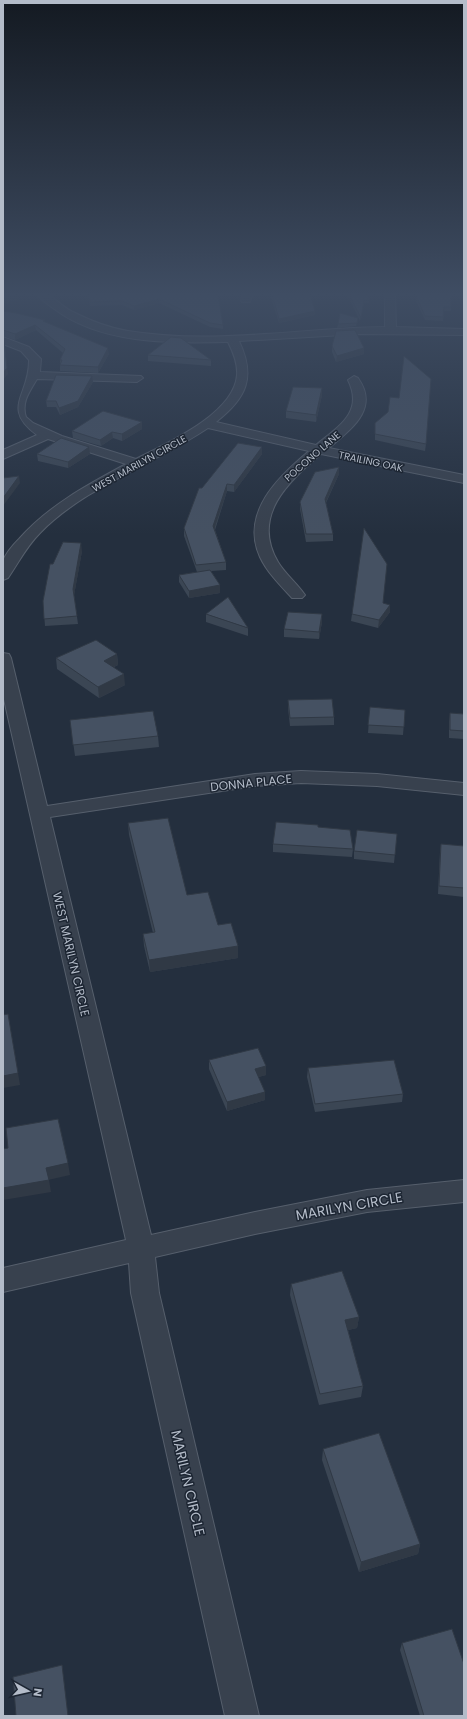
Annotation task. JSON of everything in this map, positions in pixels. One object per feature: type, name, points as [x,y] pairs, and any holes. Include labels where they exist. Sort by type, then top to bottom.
[{"type":"street","name":"WEST MARILYN CIRCLE","points":[[4,570],[28,537],[49,517],[68,503],[208,424],[230,403],[239,389],[242,374]]},
{"type":"street","points":[[137,378],[33,375],[20,401],[18,413],[26,423],[47,434],[138,464]]},
{"type":"street","name":"POCONO LANE","points":[[297,595],[276,571],[265,551],[262,537],[262,522],[265,508],[273,493],[285,478],[320,450],[350,422],[356,413],[360,396],[354,380]]},
{"type":"street","name":"TRAILING OAK","points":[[208,424],[320,450],[464,479]]},
{"type":"street","points":[[3,455],[47,434]]},
{"type":"street","name":"WEST MARILYN CIRCLE","points":[[3,658],[40,813],[62,917],[141,1249]]},
{"type":"street","name":"DONNA PLACE","points":[[40,813],[255,780],[301,777],[377,780],[464,789]]},
{"type":"street","name":"MARILYN CIRCLE","points":[[3,1280],[255,1223],[367,1201],[464,1191]]},
{"type":"street","name":"MARILYN CIRCLE","points":[[141,1249],[145,1293],[242,1716]]},
{"type":"building","points":[[402,374],[425,374],[431,379],[426,444],[375,434],[375,423],[388,412],[390,397],[399,398]]},
{"type":"building","points":[[56,375],[92,376],[78,401],[59,408],[56,401],[46,401]]},
{"type":"building","points":[[293,387],[322,388],[316,415],[286,411]]},
{"type":"building","points":[[103,411],[142,422],[122,434],[112,432],[100,440],[72,431]]},
{"type":"building","points":[[61,438],[89,447],[68,462],[37,454]]},
{"type":"building","points":[[238,443],[262,447],[234,485],[227,484],[213,526],[226,562],[196,565],[184,528],[199,488],[202,488]]},
{"type":"building","points":[[339,467],[325,499],[333,534],[306,534],[300,502],[315,472]]},
{"type":"building","points":[[19,476],[3,498],[3,478]]},
{"type":"building","points":[[364,528],[387,564],[383,603],[390,605],[379,620],[352,614]]},
{"type":"building","points":[[63,542],[81,543],[73,589],[77,616],[44,619],[43,601],[50,564],[53,564]]},
{"type":"building","points":[[210,570],[220,585],[189,591],[179,575]]},
{"type":"building","points":[[228,597],[248,628],[206,614]]},
{"type":"building","points":[[288,612],[322,614],[319,632],[284,629]]},
{"type":"building","points":[[96,640],[117,654],[104,661],[124,674],[98,687],[56,658]]},
{"type":"building","points":[[332,699],[334,717],[290,718],[288,700]]},
{"type":"building","points":[[370,707],[405,710],[404,727],[368,725]]},
{"type":"building","points":[[153,711],[158,736],[73,745],[70,720]]},
{"type":"building","points":[[450,713],[464,714],[464,731],[450,730]]},
{"type":"building","points":[[168,818],[187,895],[208,892],[218,925],[231,923],[238,946],[149,960],[143,934],[155,932],[128,823]]},
{"type":"building","points":[[276,822],[318,825],[318,827],[350,830],[353,849],[273,844]]},
{"type":"building","points":[[357,830],[397,834],[395,855],[354,851]]},
{"type":"building","points":[[441,844],[464,846],[464,888],[439,886]]},
{"type":"building","points":[[8,1014],[18,1073],[3,1076],[3,1015]]},
{"type":"building","points":[[258,1048],[266,1066],[255,1069],[265,1092],[227,1102],[209,1060]]},
{"type":"building","points":[[394,1060],[403,1094],[315,1104],[308,1068]]},
{"type":"building","points":[[58,1119],[68,1163],[46,1168],[49,1180],[3,1188],[3,1149],[8,1148],[6,1128]]},
{"type":"building","points":[[342,1271],[359,1317],[345,1320],[363,1386],[320,1394],[291,1284]]},
{"type":"building","points":[[379,1433],[420,1544],[361,1562],[323,1449]]},
{"type":"building","points":[[452,1629],[464,1664],[464,1716],[424,1716],[402,1643]]},
{"type":"building","points":[[62,1665],[68,1716],[16,1716],[13,1677]]}]
